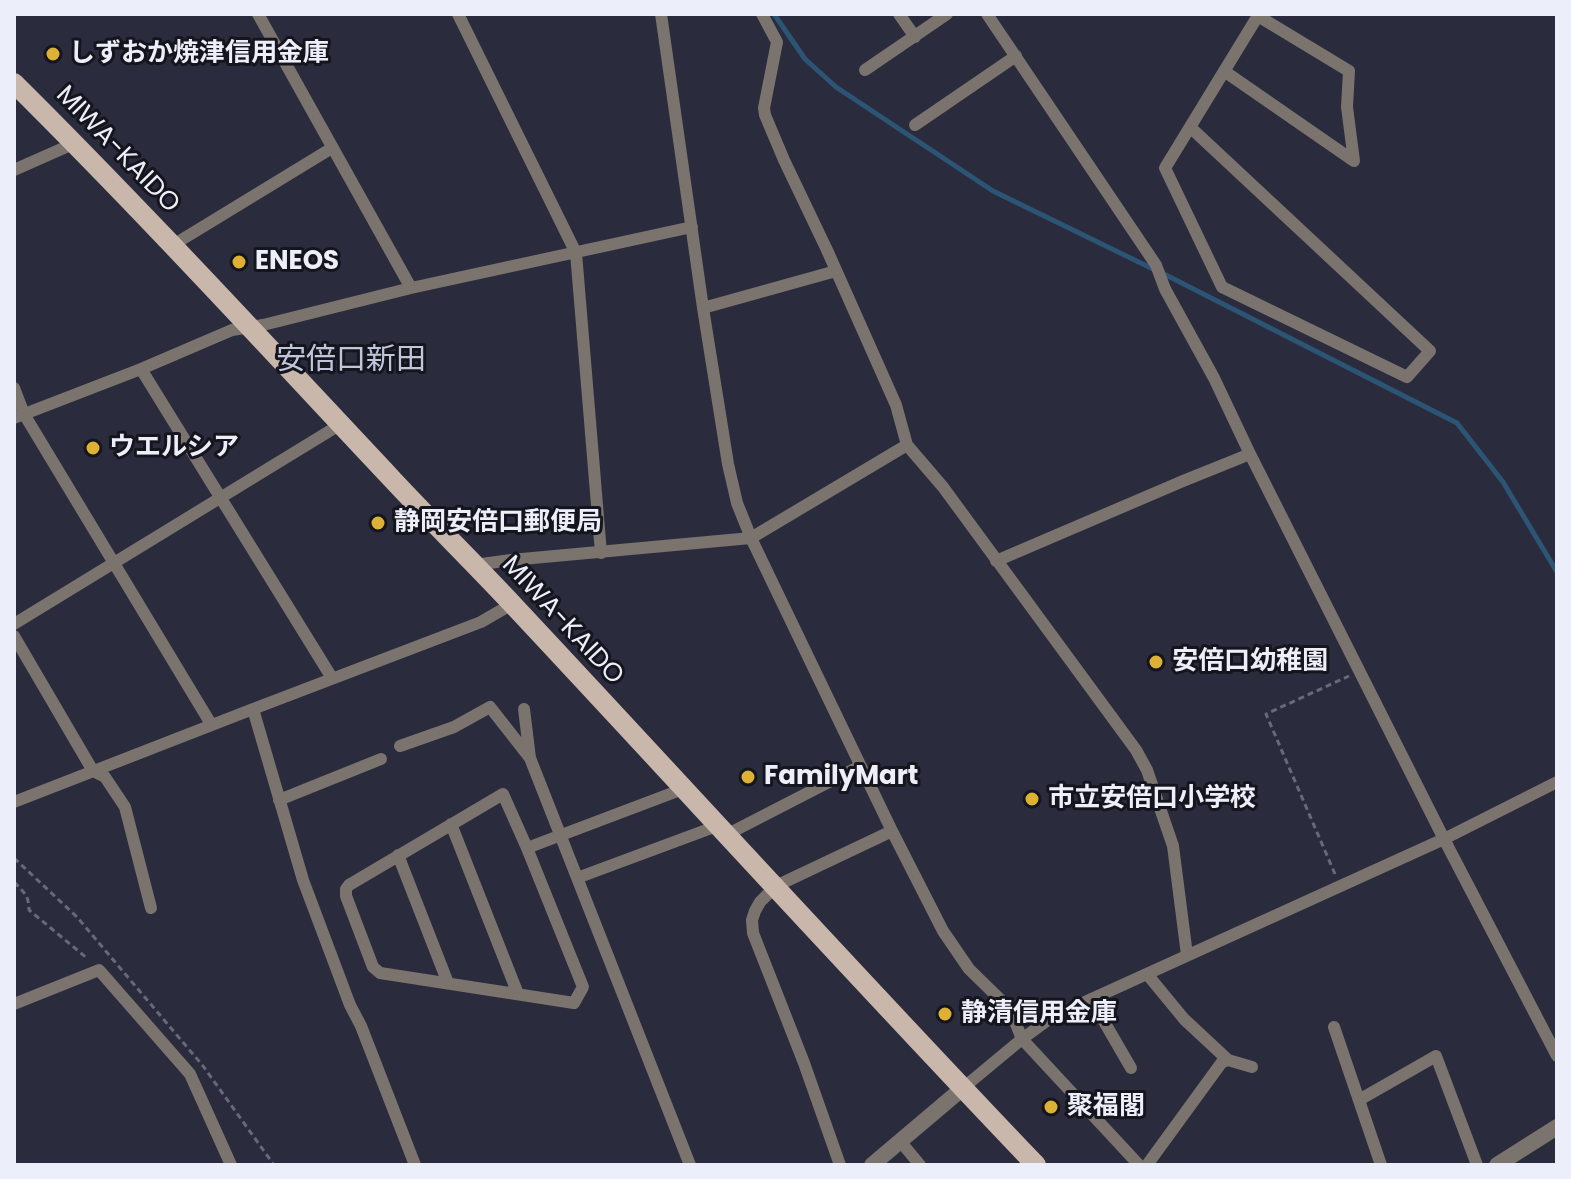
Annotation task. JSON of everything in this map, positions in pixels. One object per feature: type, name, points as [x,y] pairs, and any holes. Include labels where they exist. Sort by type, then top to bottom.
[{"type":"main road","name":"MIWA-KAIDO","points":[[14,83],[173,245],[1036,1165]]},
{"type":"street","points":[[258,14],[411,288]]},
{"type":"street","points":[[458,14],[576,253],[601,553]]},
{"type":"street","points":[[661,14],[728,464],[737,503],[751,538],[943,931],[969,969],[1010,1009],[1022,1039],[1139,1165]]},
{"type":"street","points":[[762,14],[777,42],[765,115],[896,405],[907,445],[943,487],[1136,750],[1147,770],[1173,846],[1187,955]]},
{"type":"street","points":[[899,14],[915,37]]},
{"type":"street","points":[[865,70],[947,14]]},
{"type":"street","points":[[987,14],[1156,265],[1165,289],[1214,378],[1359,671],[1557,1056]]},
{"type":"street","points":[[1190,127],[1430,351],[1407,377],[1222,287],[1165,168],[1224,71],[1259,15],[1349,71],[1347,107],[1354,161],[1224,71]]},
{"type":"street","points":[[915,125],[1016,56]]},
{"type":"street","points":[[14,170],[75,143]]},
{"type":"street","points":[[173,245],[332,148]]},
{"type":"street","points":[[19,416],[232,330],[692,227]]},
{"type":"street","points":[[703,308],[836,271]]},
{"type":"street","points":[[141,369],[332,678]]},
{"type":"street","points":[[14,388],[19,416],[211,724]]},
{"type":"street","points":[[14,624],[341,424]]},
{"type":"street","points":[[473,565],[751,538],[907,445]]},
{"type":"street","points":[[996,561],[1250,454]]},
{"type":"street","points":[[14,802],[481,622],[512,604]]},
{"type":"street","points":[[14,636],[93,771],[105,777],[125,807],[151,908]]},
{"type":"street","points":[[400,746],[454,727],[490,707],[530,758]]},
{"type":"street","points":[[253,709],[303,880],[415,1165]]},
{"type":"street","points":[[524,709],[530,758],[690,1165]]},
{"type":"street","points":[[279,800],[381,759]]},
{"type":"street","points":[[577,878],[722,830],[860,766]]},
{"type":"street","points":[[872,1165],[1052,1017],[1444,839],[1557,782]]},
{"type":"street","points":[[527,848],[683,789]]},
{"type":"street","points":[[503,794],[527,848],[583,987],[574,1003],[380,973],[373,967],[346,896],[349,885],[503,794]]},
{"type":"street","points":[[451,824],[518,994]]},
{"type":"street","points":[[840,1165],[753,933],[752,920],[760,902],[776,886],[892,831]]},
{"type":"street","points":[[398,855],[448,983]]},
{"type":"street","points":[[14,1004],[99,970],[190,1074],[231,1165]]},
{"type":"street","points":[[1147,974],[1184,1019],[1228,1060],[1252,1067]]},
{"type":"street","points":[[1091,999],[1131,1068]]},
{"type":"street","points":[[1334,1027],[1381,1165]]},
{"type":"street","points":[[1359,1100],[1436,1056],[1477,1165]]},
{"type":"street","points":[[1147,1165],[1222,1062],[1228,1060]]},
{"type":"street","points":[[1497,1165],[1557,1127]]},
{"type":"street","points":[[900,1141],[920,1165]]},
{"type":"path","points":[[1340,886],[1266,714],[1359,671]]},
{"type":"path","points":[[14,882],[25,892],[29,910],[99,970]]},
{"type":"waterway","points":[[774,14],[805,59],[836,87],[993,191],[1153,269]]},
{"type":"waterway","points":[[1162,273],[1457,423],[1503,482],[1557,572]]},
{"type":"place","name":"しずおか焼津信用金庫","points":[[53,54]]},
{"type":"place","name":"ENEOS","points":[[239,262]]},
{"type":"place","name":"ウエルシア","points":[[93,448]]},
{"type":"place","name":"静岡安倍口郵便局","points":[[378,523]]},
{"type":"place","name":"安倍口幼稚園","points":[[1156,662]]},
{"type":"place","name":"FamilyMart","points":[[748,777]]},
{"type":"place","name":"市立安倍口小学校","points":[[1032,799]]},
{"type":"place","name":"静清信用金庫","points":[[945,1014]]},
{"type":"place","name":"聚福閣","points":[[1051,1107]]},
{"type":"district","name":"安倍口新田","points":[[351,361]]}]
